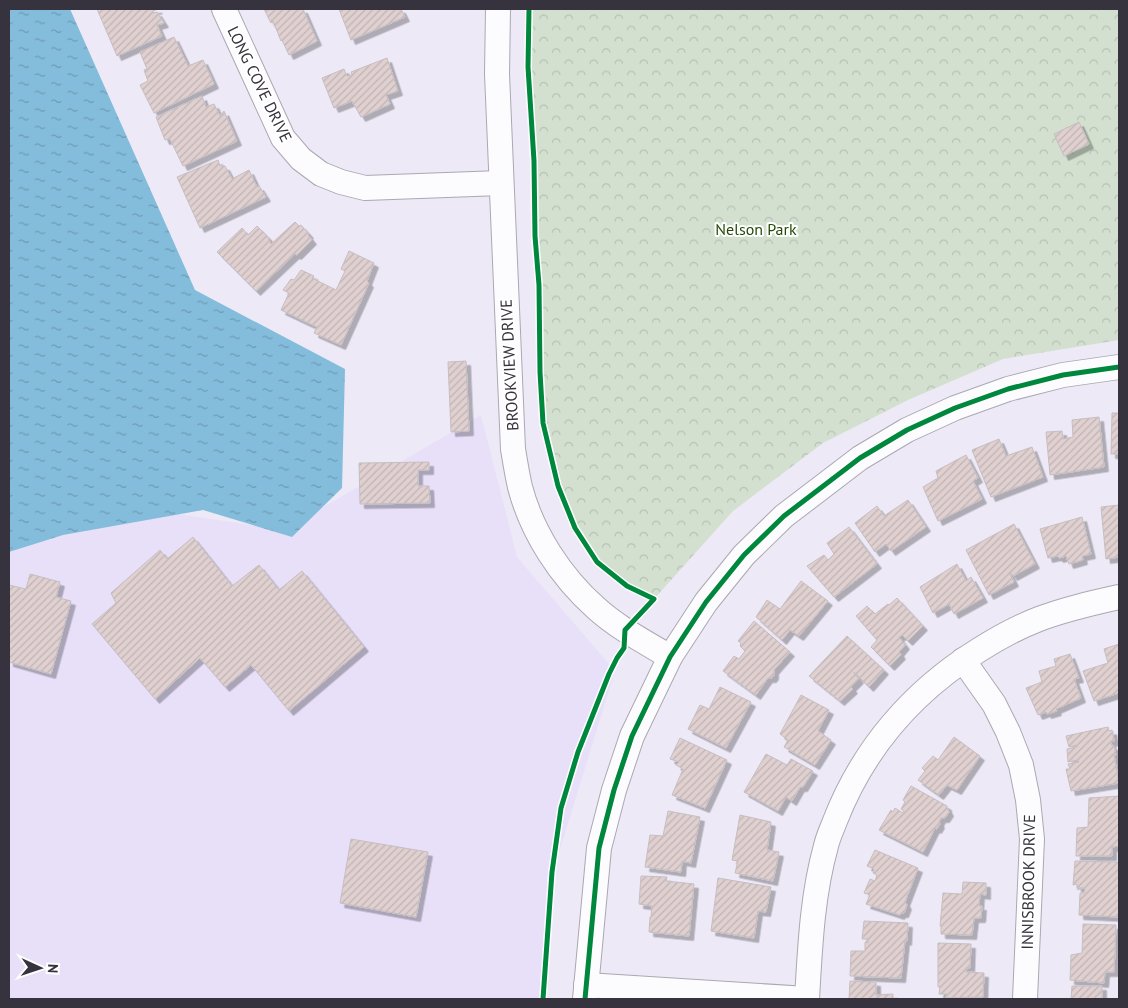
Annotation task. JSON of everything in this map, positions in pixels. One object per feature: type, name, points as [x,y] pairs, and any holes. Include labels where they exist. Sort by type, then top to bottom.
[{"type":"street","name":"LONG COVE DRIVE","points":[[224,9],[283,138],[301,159],[321,174],[341,182],[365,188],[501,183]]},
{"type":"street","name":"BROOKVIEW DRIVE","points":[[498,9],[497,74],[513,449],[520,487],[528,511],[548,552],[569,580],[596,609],[625,630],[670,657]]},
{"type":"street","points":[[1119,367],[1063,375],[1008,389],[955,408],[906,430],[860,458],[784,516],[744,555],[706,602],[670,657],[632,736],[614,790],[599,848],[585,992],[807,999],[812,921],[826,845],[843,802],[861,768],[883,735],[909,706],[940,677],[998,638],[1037,619],[1077,606],[1119,597]]},
{"type":"street","name":"INNISBROOK DRIVE","points":[[963,660],[994,704],[1008,732],[1021,765],[1028,800],[1032,839],[1025,999]]},
{"type":"shaded area","points":[[481,415],[517,557],[615,671],[553,872],[544,999],[9,999],[9,539],[92,501],[284,530]]},
{"type":"green space","name":"Nelson Park","points":[[529,9],[1119,9],[1119,340],[1003,359],[908,400],[823,443],[733,511],[654,599],[627,586],[597,562],[575,528],[558,486],[543,423],[535,236],[534,161],[528,67]]},
{"type":"water","points":[[9,9],[70,9],[195,290],[345,369],[342,488],[292,537],[203,510],[63,535],[9,552]]},
{"type":"building","points":[[97,9],[158,9],[153,11],[154,13],[157,12],[164,23],[157,25],[162,36],[117,56]]},
{"type":"building","points":[[264,9],[303,9],[317,41],[289,55],[273,21],[271,23]]},
{"type":"building","points":[[339,9],[401,9],[405,17],[351,40]]},
{"type":"building","points":[[174,37],[188,66],[203,60],[214,84],[154,113],[140,85],[148,81],[144,70],[147,69],[140,52]]},
{"type":"building","points":[[387,58],[398,91],[386,95],[390,104],[361,117],[352,101],[334,108],[322,78],[344,69],[347,76],[352,75],[351,72]]},
{"type":"building","points":[[202,96],[206,107],[214,104],[220,116],[224,111],[237,141],[183,166],[170,139],[165,140],[156,117]]},
{"type":"building","points":[[1079,122],[1089,144],[1064,156],[1054,134]]},
{"type":"building","points":[[218,160],[220,166],[225,166],[232,179],[249,170],[257,187],[259,186],[266,197],[200,228],[177,177]]},
{"type":"building","points":[[295,222],[299,226],[301,225],[312,240],[256,291],[217,252],[242,228],[248,235],[257,226],[267,236],[271,244]]},
{"type":"building","points":[[349,251],[374,263],[367,281],[369,283],[341,345],[314,333],[317,327],[281,310],[289,293],[283,290],[301,270],[336,290],[345,271],[341,269]]},
{"type":"building","points":[[466,361],[469,431],[451,432],[448,362]]},
{"type":"building","points":[[1112,413],[1119,413],[1119,454],[1111,454]]},
{"type":"building","points":[[1099,417],[1104,467],[1050,475],[1046,432],[1062,431],[1063,439],[1073,437],[1072,420]]},
{"type":"building","points":[[999,439],[1006,456],[1032,447],[1043,477],[991,497],[972,450]]},
{"type":"building","points":[[966,455],[978,478],[973,481],[982,499],[938,521],[923,487],[938,478],[936,471]]},
{"type":"building","points":[[429,462],[429,470],[418,470],[418,486],[429,486],[430,503],[360,504],[359,463]]},
{"type":"building","points":[[908,500],[926,527],[891,551],[886,544],[875,552],[855,523],[877,506],[884,516]]},
{"type":"building","points":[[1119,505],[1119,557],[1106,559],[1101,507]]},
{"type":"building","points":[[1082,517],[1091,554],[1082,556],[1083,560],[1069,564],[1066,556],[1048,558],[1040,529]]},
{"type":"building","points":[[1014,524],[1035,564],[1013,576],[1009,572],[1014,582],[989,595],[966,550]]},
{"type":"building","points":[[849,527],[877,564],[834,597],[807,566],[824,555],[828,560],[834,554],[827,543]]},
{"type":"building","points":[[193,537],[232,586],[259,565],[279,590],[302,571],[364,647],[289,711],[251,665],[225,687],[200,658],[155,699],[92,624],[116,603],[111,593],[160,550],[167,559]]},
{"type":"building","points":[[957,564],[966,581],[971,577],[983,598],[954,614],[949,604],[933,613],[920,587]]},
{"type":"building","points":[[30,574],[60,582],[56,597],[71,601],[51,674],[9,662],[9,585],[26,589]]},
{"type":"building","points":[[801,581],[828,601],[799,636],[790,630],[782,640],[756,617],[767,600],[780,609]]},
{"type":"building","points":[[897,598],[923,626],[908,641],[902,635],[899,637],[905,645],[899,652],[901,655],[890,666],[871,647],[877,640],[856,616],[867,606],[875,614]]},
{"type":"building","points":[[754,621],[790,652],[774,670],[772,678],[768,678],[756,695],[723,671],[734,656],[739,659],[745,651],[738,641]]},
{"type":"building","points":[[847,636],[884,670],[869,687],[854,672],[859,679],[851,687],[853,689],[840,701],[809,676]]},
{"type":"building","points":[[1119,644],[1119,693],[1094,701],[1083,671],[1108,663],[1104,649]]},
{"type":"building","points":[[1070,654],[1079,678],[1074,679],[1081,698],[1056,709],[1057,711],[1038,715],[1026,688],[1042,682],[1039,671],[1056,666],[1054,659]]},
{"type":"building","points":[[720,687],[751,702],[726,748],[688,729],[700,705],[709,709]]},
{"type":"building","points":[[801,695],[829,710],[818,731],[831,740],[815,765],[784,747],[788,740],[780,734]]},
{"type":"building","points":[[1108,727],[1109,731],[1112,730],[1114,741],[1111,742],[1116,755],[1114,755],[1119,783],[1071,791],[1066,769],[1070,769],[1068,764],[1079,762],[1078,760],[1068,762],[1067,749],[1077,747],[1077,745],[1069,747],[1066,736]]},
{"type":"building","points":[[954,737],[980,756],[957,790],[947,785],[939,795],[918,780],[925,771],[922,768],[933,756],[938,760]]},
{"type":"building","points":[[680,738],[727,760],[705,808],[672,795],[683,769],[676,765],[679,762],[670,759]]},
{"type":"building","points":[[766,754],[787,765],[791,759],[813,771],[792,801],[786,797],[778,811],[744,792]]},
{"type":"building","points":[[911,786],[947,806],[949,812],[945,818],[941,818],[940,824],[937,829],[935,828],[923,852],[879,830],[891,810],[893,812],[895,808],[903,813],[904,811],[901,809],[905,802],[903,800]]},
{"type":"building","points":[[1119,796],[1119,846],[1112,847],[1112,856],[1076,856],[1077,828],[1088,827],[1089,798]]},
{"type":"building","points":[[668,811],[700,817],[691,863],[682,861],[681,872],[645,867],[650,835],[663,836]]},
{"type":"building","points":[[740,815],[771,822],[767,850],[779,852],[773,881],[735,873],[738,861],[732,860]]},
{"type":"building","points":[[351,839],[428,852],[416,917],[340,903]]},
{"type":"building","points":[[875,850],[918,868],[905,902],[907,905],[904,913],[900,915],[866,904],[870,895],[864,893],[870,879],[875,881],[877,875],[873,873],[874,869],[867,866]]},
{"type":"building","points":[[1075,861],[1119,862],[1119,917],[1079,915],[1080,893],[1084,893],[1085,888],[1077,888],[1077,884],[1073,885]]},
{"type":"building","points":[[641,876],[667,877],[666,881],[694,884],[689,936],[649,932],[652,906],[639,904]]},
{"type":"building","points":[[718,878],[771,887],[766,912],[758,911],[754,938],[711,931]]},
{"type":"building","points":[[963,882],[986,883],[986,895],[980,894],[981,918],[974,918],[972,935],[941,934],[943,893],[962,894]]},
{"type":"building","points":[[864,921],[908,923],[901,978],[850,976],[851,951],[865,951],[865,942],[868,943],[868,939],[862,939]]},
{"type":"building","points":[[1083,924],[1116,925],[1114,972],[1105,972],[1104,983],[1070,980],[1071,955],[1082,953]]},
{"type":"building","points":[[938,943],[971,944],[970,968],[967,968],[966,972],[984,973],[983,997],[946,998],[947,994],[939,994]]},
{"type":"building","points":[[850,981],[876,982],[876,995],[893,994],[893,999],[849,999]]},
{"type":"building","points":[[1072,986],[1102,986],[1102,999],[1071,999]]},
{"type":"cycle path","points":[[529,9],[528,67],[534,161],[535,236],[539,285],[540,372],[543,423],[558,486],[575,528],[597,562],[627,586],[654,599],[625,630],[624,648],[609,674],[578,752],[561,808],[552,872],[543,999]]},
{"type":"cycle path","points":[[585,999],[599,848],[614,790],[632,736],[670,657],[706,602],[744,555],[784,516],[860,458],[907,430],[955,408],[1008,389],[1063,375],[1119,367]]}]
